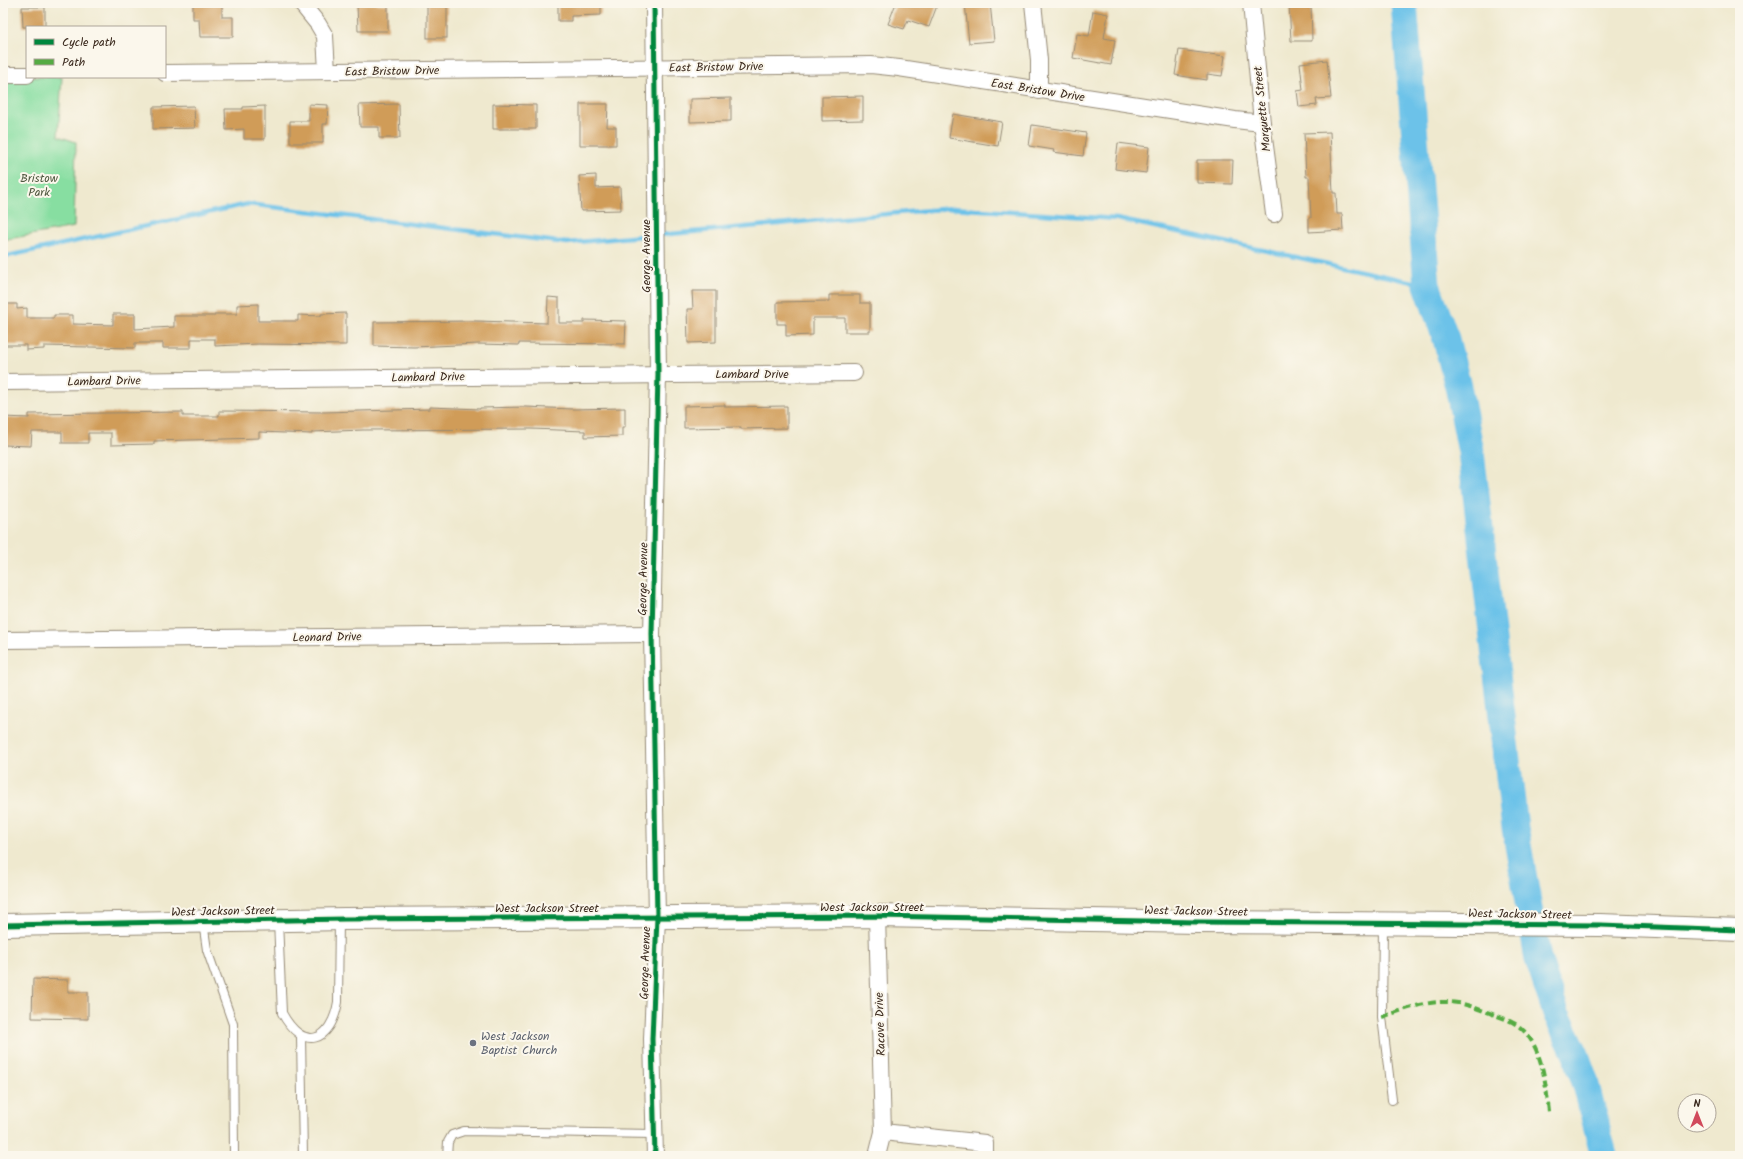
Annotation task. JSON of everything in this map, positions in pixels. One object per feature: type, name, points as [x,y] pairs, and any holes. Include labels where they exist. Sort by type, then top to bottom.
[{"type":"street","points":[[301,3],[318,24],[325,36],[327,71]]},
{"type":"street","name":"George Avenue","points":[[654,3],[658,374],[652,634],[656,917],[652,1040],[655,1156]]},
{"type":"street","points":[[1034,3],[1039,60],[1039,90]]},
{"type":"street","name":"Marquette Street","points":[[1251,3],[1262,123],[1274,214]]},
{"type":"street","name":"East Bristow Drive","points":[[166,73],[871,65],[1262,123]]},
{"type":"street","points":[[3,75],[26,75]]},
{"type":"street","name":"Lambard Drive","points":[[3,382],[854,373]]},
{"type":"street","name":"Leonard Drive","points":[[3,640],[652,634]]},
{"type":"street","name":"West Jackson Street","points":[[3,925],[339,919],[877,916],[1197,922],[1383,922],[1600,925],[1740,930]]},
{"type":"street","name":"Racove Drive","points":[[877,916],[883,1132],[877,1156]]},
{"type":"street","points":[[883,1132],[985,1143],[985,1156]]},
{"type":"lane","points":[[278,920],[282,1013],[288,1024],[301,1036],[310,1039],[321,1036],[332,1023],[336,1011],[338,1002],[339,919]]},
{"type":"lane","points":[[203,922],[206,950],[233,1024],[234,1156]]},
{"type":"lane","points":[[1383,922],[1382,1016],[1392,1100]]},
{"type":"lane","points":[[301,1036],[303,1156]]},
{"type":"lane","points":[[447,1156],[448,1142],[452,1135],[464,1131],[654,1134]]},
{"type":"green space","name":"Bristow Park","points":[[3,75],[26,78],[62,78],[58,136],[76,142],[74,227],[3,240]]},
{"type":"building","points":[[193,3],[222,3],[222,17],[233,17],[233,37],[200,37],[199,19],[193,19]]},
{"type":"building","points":[[357,3],[388,4],[388,31],[358,31]]},
{"type":"building","points":[[427,3],[447,3],[447,38],[427,38]]},
{"type":"building","points":[[558,3],[601,3],[601,15],[571,16],[571,21],[558,21]]},
{"type":"building","points":[[896,3],[938,3],[929,27],[908,20],[904,29],[888,24]]},
{"type":"building","points":[[965,3],[990,3],[994,41],[969,43]]},
{"type":"building","points":[[1289,3],[1311,3],[1312,41],[1291,41]]},
{"type":"building","points":[[22,7],[45,7],[45,26],[23,27]]},
{"type":"building","points":[[1093,11],[1108,14],[1104,38],[1115,40],[1111,65],[1073,58],[1077,34],[1089,36]]},
{"type":"building","points":[[1179,50],[1225,56],[1222,76],[1207,74],[1207,80],[1175,75]]},
{"type":"building","points":[[1327,60],[1331,98],[1316,99],[1317,105],[1299,107],[1297,91],[1303,90],[1300,63]]},
{"type":"building","points":[[863,96],[863,120],[822,121],[822,97]]},
{"type":"building","points":[[731,98],[731,121],[690,122],[690,99]]},
{"type":"building","points":[[309,104],[328,105],[327,124],[323,124],[323,143],[290,143],[290,121],[309,121]]},
{"type":"building","points":[[399,104],[400,138],[379,138],[379,127],[360,127],[359,105]]},
{"type":"building","points":[[493,104],[536,105],[536,129],[493,129]]},
{"type":"building","points":[[580,104],[608,104],[607,127],[616,127],[616,145],[580,145]]},
{"type":"building","points":[[194,106],[195,128],[153,129],[153,107]]},
{"type":"building","points":[[265,106],[265,139],[244,139],[244,129],[226,130],[225,109],[243,109],[243,107]]},
{"type":"building","points":[[953,114],[1002,122],[998,146],[949,138]]},
{"type":"building","points":[[1032,125],[1086,133],[1083,156],[1053,152],[1054,150],[1029,146]]},
{"type":"building","points":[[1330,132],[1333,193],[1336,193],[1337,214],[1342,214],[1343,230],[1309,232],[1309,218],[1311,218],[1309,177],[1306,177],[1304,133]]},
{"type":"building","points":[[1118,143],[1149,147],[1146,173],[1115,169]]},
{"type":"building","points":[[1197,160],[1233,160],[1232,184],[1197,183]]},
{"type":"building","points":[[596,175],[596,188],[620,187],[621,210],[581,211],[579,176]]},
{"type":"building","points":[[692,291],[716,291],[716,342],[688,343],[687,309],[693,309]]},
{"type":"building","points":[[829,295],[860,295],[860,303],[870,303],[870,332],[845,332],[845,318],[813,318],[813,335],[786,336],[786,324],[777,324],[777,302],[829,301]]},
{"type":"building","points":[[548,297],[559,298],[559,323],[584,323],[584,320],[626,321],[625,344],[519,343],[519,345],[478,344],[414,347],[374,346],[374,322],[475,321],[547,323]]},
{"type":"building","points":[[3,304],[17,304],[17,309],[27,308],[27,318],[54,318],[54,315],[73,315],[73,324],[113,325],[113,314],[135,314],[135,329],[174,327],[174,316],[215,316],[215,314],[237,314],[237,305],[258,304],[258,321],[298,321],[298,315],[321,316],[321,314],[346,313],[346,345],[258,344],[215,346],[215,339],[191,339],[191,348],[163,348],[163,343],[135,343],[135,348],[44,346],[44,349],[26,350],[26,345],[3,345]]},
{"type":"building","points":[[725,405],[725,407],[787,406],[787,428],[684,428],[684,406]]},
{"type":"building","points":[[430,407],[480,409],[526,407],[572,409],[625,408],[625,427],[622,427],[622,436],[585,437],[585,431],[531,429],[363,430],[312,432],[312,434],[259,432],[259,438],[154,441],[154,444],[111,445],[111,433],[88,433],[88,443],[62,443],[62,432],[32,432],[31,446],[3,445],[3,417],[29,418],[29,414],[183,412],[183,416],[219,416],[219,411],[324,412],[430,409]]},
{"type":"building","points":[[33,979],[68,980],[68,992],[88,992],[88,1019],[32,1018]]},
{"type":"waterway","points":[[1404,3],[1427,285],[1446,339],[1459,391],[1471,452],[1515,828],[1538,959],[1556,1013],[1576,1055],[1585,1081],[1604,1156]]},
{"type":"waterway","points":[[3,257],[248,204],[567,243],[653,235]]},
{"type":"waterway","points":[[660,235],[952,208],[1117,219],[1427,285]]},
{"type":"marked path","points":[[1382,1017],[1423,1004],[1448,1002],[1470,1006],[1513,1023],[1524,1031],[1536,1048],[1542,1069],[1549,1112]]},
{"type":"cycle path","points":[[654,3],[658,374],[652,634],[657,917],[652,1039],[655,1156]]},
{"type":"cycle path","points":[[3,925],[345,919],[877,916],[1197,922],[1600,925],[1740,930]]},
{"type":"place","name":"West Jackson Baptist Church","points":[[473,1043]]}]
